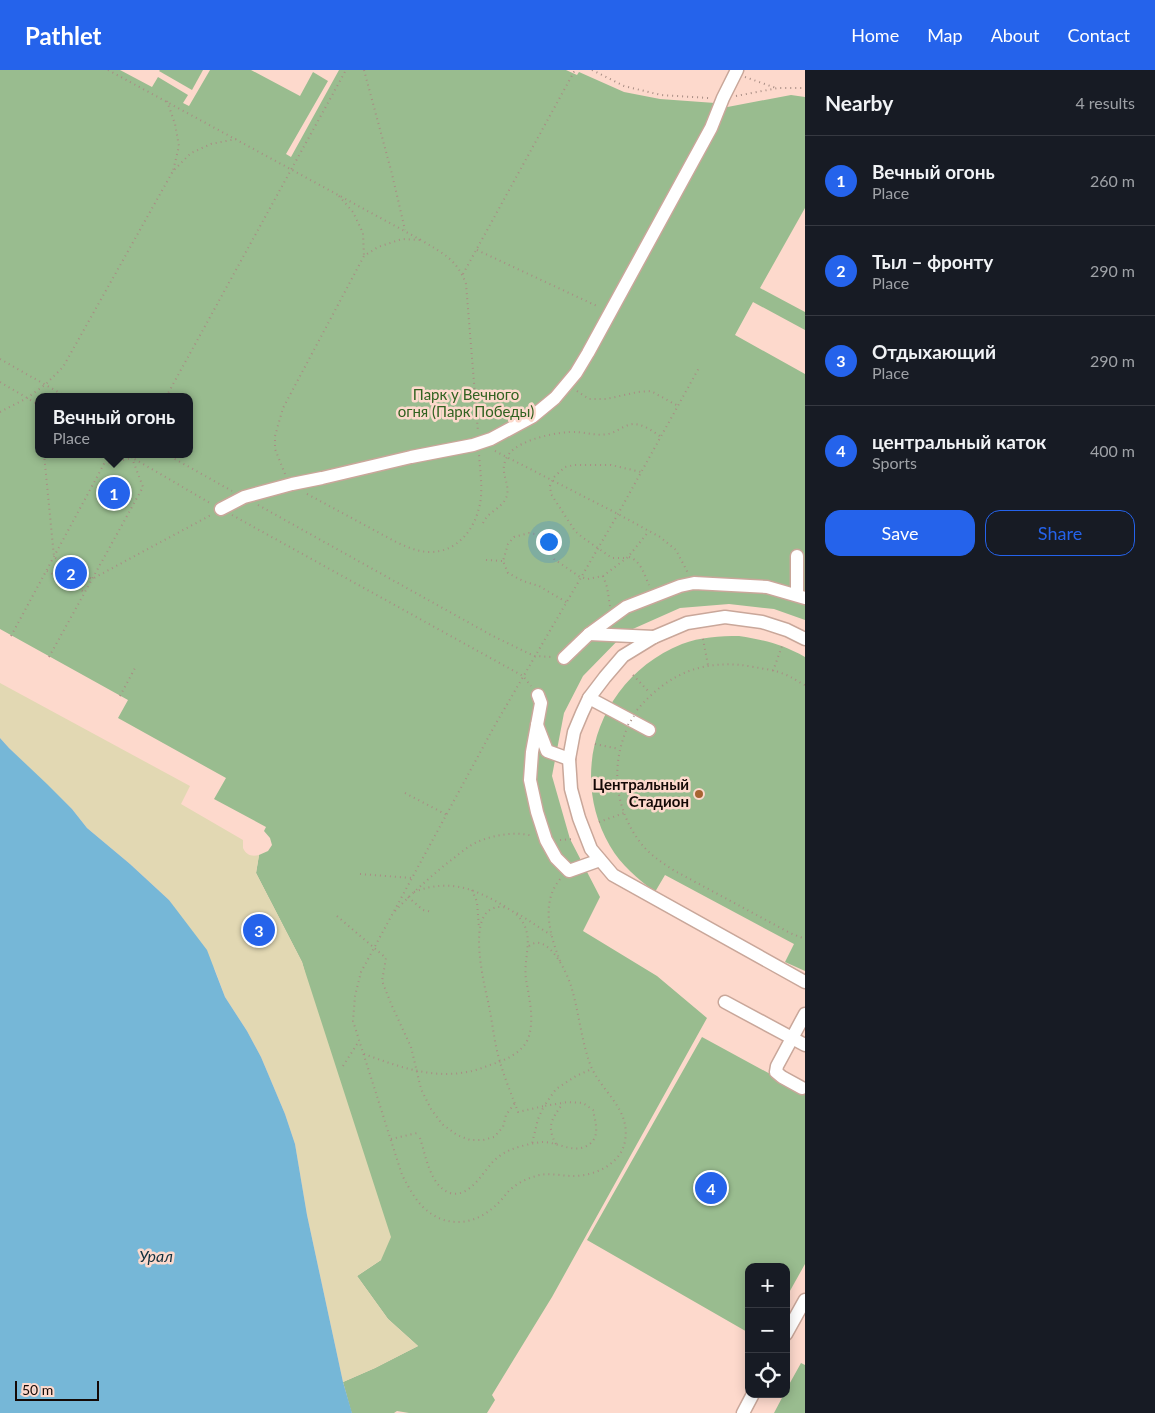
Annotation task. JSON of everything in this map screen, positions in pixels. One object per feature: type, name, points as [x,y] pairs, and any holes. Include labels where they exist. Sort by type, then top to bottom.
[{"type":"lane","points":[[221,509],[244,497],[292,484],[479,443],[491,439],[532,417],[555,398],[576,373],[588,353],[711,128],[736,72]]},
{"type":"lane","points":[[564,658],[589,634],[626,607],[694,582],[768,586],[801,597],[797,556]]},
{"type":"lane","points":[[805,639],[787,630],[762,622],[725,618],[687,623],[654,637],[623,656],[604,677],[589,698],[574,732],[569,759],[571,789],[579,818],[591,849],[613,875],[805,982]]},
{"type":"lane","points":[[589,634],[654,637]]},
{"type":"lane","points":[[538,695],[541,703],[532,752],[530,780],[546,840],[556,858],[570,871],[600,860]]},
{"type":"lane","points":[[589,698],[649,730]]},
{"type":"lane","points":[[537,725],[548,751],[569,759]]},
{"type":"lane","points":[[725,1002],[805,1045]]},
{"type":"lane","points":[[802,1088],[776,1072],[777,1066],[805,1014]]},
{"type":"lane","points":[[790,1327],[805,1302]]},
{"type":"lane","points":[[743,1413],[751,1398]]},
{"type":"path","points":[[108,70],[421,240],[448,256],[463,275],[466,284],[479,443],[481,497],[475,522],[467,535],[455,545],[442,550],[428,552],[404,546],[308,494]]},
{"type":"path","points":[[168,393],[346,70]]},
{"type":"path","points":[[364,70],[405,231]]},
{"type":"path","points":[[463,275],[575,70]]},
{"type":"path","points":[[592,70],[624,86],[661,95],[723,98],[778,88],[805,88]]},
{"type":"path","points":[[736,72],[778,88]]},
{"type":"path","points":[[167,101],[175,124],[179,146],[173,171]]},
{"type":"path","points":[[0,412],[27,398],[46,384],[63,367],[173,171],[191,153],[211,144],[236,139]]},
{"type":"path","points":[[338,194],[353,212],[363,233],[364,256]]},
{"type":"path","points":[[292,484],[287,478],[275,449],[275,436],[283,408],[364,256],[378,247],[402,239],[421,240]]},
{"type":"path","points":[[476,250],[610,312]]},
{"type":"path","points":[[0,359],[61,393]]},
{"type":"path","points":[[570,871],[557,884],[551,898],[548,919],[551,935],[571,986],[593,1069],[599,1081],[621,1111],[626,1125],[625,1141],[619,1156],[609,1166],[593,1173],[574,1176],[537,1175],[521,1182],[509,1191],[495,1206],[474,1220],[452,1222],[435,1216],[423,1207],[402,1176],[364,1054],[354,1021],[355,996],[361,972],[495,725],[618,514],[700,366]]},
{"type":"path","points":[[0,382],[35,403]]},
{"type":"path","points":[[567,383],[589,399],[606,399],[651,391],[678,406]]},
{"type":"path","points":[[483,523],[487,516],[503,503],[507,494],[504,473],[510,453],[516,448],[533,440],[565,432],[600,435],[633,424],[650,430],[661,437]]},
{"type":"path","points":[[479,443],[618,514],[660,538],[676,550],[694,582]]},
{"type":"path","points":[[44,458],[54,557]]},
{"type":"path","points":[[49,657],[143,487],[132,458]]},
{"type":"path","points":[[11,636],[104,464],[132,458],[523,676],[538,695]]},
{"type":"path","points":[[173,458],[483,631],[534,656],[564,658]]},
{"type":"path","points":[[641,472],[611,465],[574,465],[565,467],[558,472],[550,486],[551,494],[575,531],[612,558],[621,559],[628,557],[633,559],[640,565],[654,596]]},
{"type":"path","points":[[92,579],[221,509]]},
{"type":"path","points":[[566,602],[539,586],[523,581],[508,573],[503,561],[508,544],[514,537],[529,533],[540,535],[549,545],[554,559],[580,577],[588,579],[603,576],[628,557],[649,531]]},
{"type":"path","points":[[54,557],[92,579]]},
{"type":"path","points":[[486,560],[503,561]]},
{"type":"path","points":[[47,570],[84,592]]},
{"type":"path","points":[[603,576],[614,616]]},
{"type":"path","points":[[703,639],[708,665]]},
{"type":"path","points":[[773,671],[782,646]]},
{"type":"path","points":[[805,685],[785,674],[732,664],[708,665],[680,674],[664,683],[638,709],[628,725],[617,761],[617,780],[624,813],[634,833],[645,848],[675,870],[805,939]]},
{"type":"path","points":[[120,696],[135,668]]},
{"type":"path","points":[[633,675],[651,694]]},
{"type":"path","points":[[595,744],[620,749]]},
{"type":"path","points":[[405,793],[447,815]]},
{"type":"path","points":[[599,822],[624,813]]},
{"type":"path","points":[[392,915],[412,893],[459,854],[476,843],[500,835],[524,833],[546,840],[587,839]]},
{"type":"path","points":[[360,874],[412,878]]},
{"type":"path","points":[[412,893],[428,886],[444,885],[472,890],[507,907],[551,935]]},
{"type":"path","points":[[420,1138],[432,1176],[441,1188],[452,1194],[471,1188],[493,1162],[504,1153],[520,1146],[545,1142],[575,1149],[589,1145],[595,1138],[596,1129],[593,1110],[583,1103],[568,1102],[518,1112],[500,1061],[479,958],[477,902],[472,890]]},
{"type":"path","points":[[408,897],[423,910],[432,912]]},
{"type":"path","points":[[364,1054],[404,1068],[439,1075],[467,1072],[516,1054],[527,1041],[531,1029],[531,1011],[525,964],[529,946],[526,928],[518,915],[507,907],[498,906],[486,912],[479,933]]},
{"type":"path","points":[[337,916],[386,958],[382,981],[411,1047],[421,1089],[431,1109],[442,1124],[457,1135],[470,1140],[483,1140],[494,1137],[503,1127],[506,1114],[515,1103]]},
{"type":"path","points":[[529,946],[533,942],[546,945],[561,963]]},
{"type":"path","points":[[342,1066],[360,1040]]},
{"type":"path","points":[[532,1144],[538,1119],[544,1106],[556,1089],[576,1076],[593,1069]]},
{"type":"path","points":[[556,1145],[551,1135],[550,1125],[563,1103]]},
{"type":"path","points":[[391,1139],[417,1133]]},
{"type":"green space","name":"Парк у Вечного огня (Парк Победы)","points":[[0,70],[120,70],[152,87],[158,77],[188,95],[183,103],[189,106],[210,70],[251,70],[300,96],[313,72],[328,81],[286,154],[291,157],[339,70],[566,70],[577,75],[579,72],[624,92],[660,99],[715,103],[717,109],[791,95],[805,97],[805,208],[760,288],[805,312],[805,330],[753,302],[735,335],[805,374],[805,620],[774,609],[729,604],[680,608],[626,632],[583,676],[564,713],[552,776],[570,839],[600,897],[583,931],[657,976],[707,1018],[552,1297],[492,1395],[495,1400],[487,1413],[409,1413],[397,1411],[394,1413],[352,1413],[343,1382],[418,1346],[388,1319],[357,1276],[381,1260],[302,962],[256,873],[259,855],[268,851],[272,845],[270,838],[264,831],[266,827],[214,799],[226,778],[118,718],[128,700],[0,629]]},
{"type":"green space","points":[[160,70],[203,70],[192,90]]},
{"type":"green space","name":"Центральный Стадион","points":[[739,636],[773,643],[805,657],[805,971],[785,962],[794,944],[665,875],[655,892],[636,877],[610,846],[597,817],[591,787],[592,757],[600,729],[612,702],[631,678],[654,659],[682,644],[710,637]]},
{"type":"green space","points":[[702,1037],[805,1093],[805,1264],[790,1291],[790,1263],[745,1263],[745,1331],[587,1240]]},
{"type":"green space","points":[[801,1363],[805,1365],[805,1413],[774,1413],[782,1398],[790,1398],[790,1383]]},
{"type":"sand","points":[[0,683],[190,786],[181,804],[243,840],[243,848],[248,854],[252,856],[259,855],[256,873],[302,962],[391,1237],[381,1260],[357,1276],[388,1319],[418,1346],[343,1382],[307,1215],[295,1144],[285,1114],[261,1057],[225,997],[215,970],[169,900],[87,828],[72,809],[0,738]]},
{"type":"water","name":"Урал","points":[[0,738],[72,809],[87,828],[169,900],[207,950],[225,997],[261,1057],[285,1114],[295,1144],[307,1215],[343,1382],[352,1413],[0,1413]]},
{"type":"place","name":"Вечный огонь","points":[[114,493]]},
{"type":"place","name":"Тыл – фронту","points":[[71,573]]},
{"type":"place","name":"Центральный Стадион","points":[[699,794]]},
{"type":"place","name":"Отдыхающий","points":[[259,930]]},
{"type":"place","name":"центральный каток","points":[[711,1188]]}]
